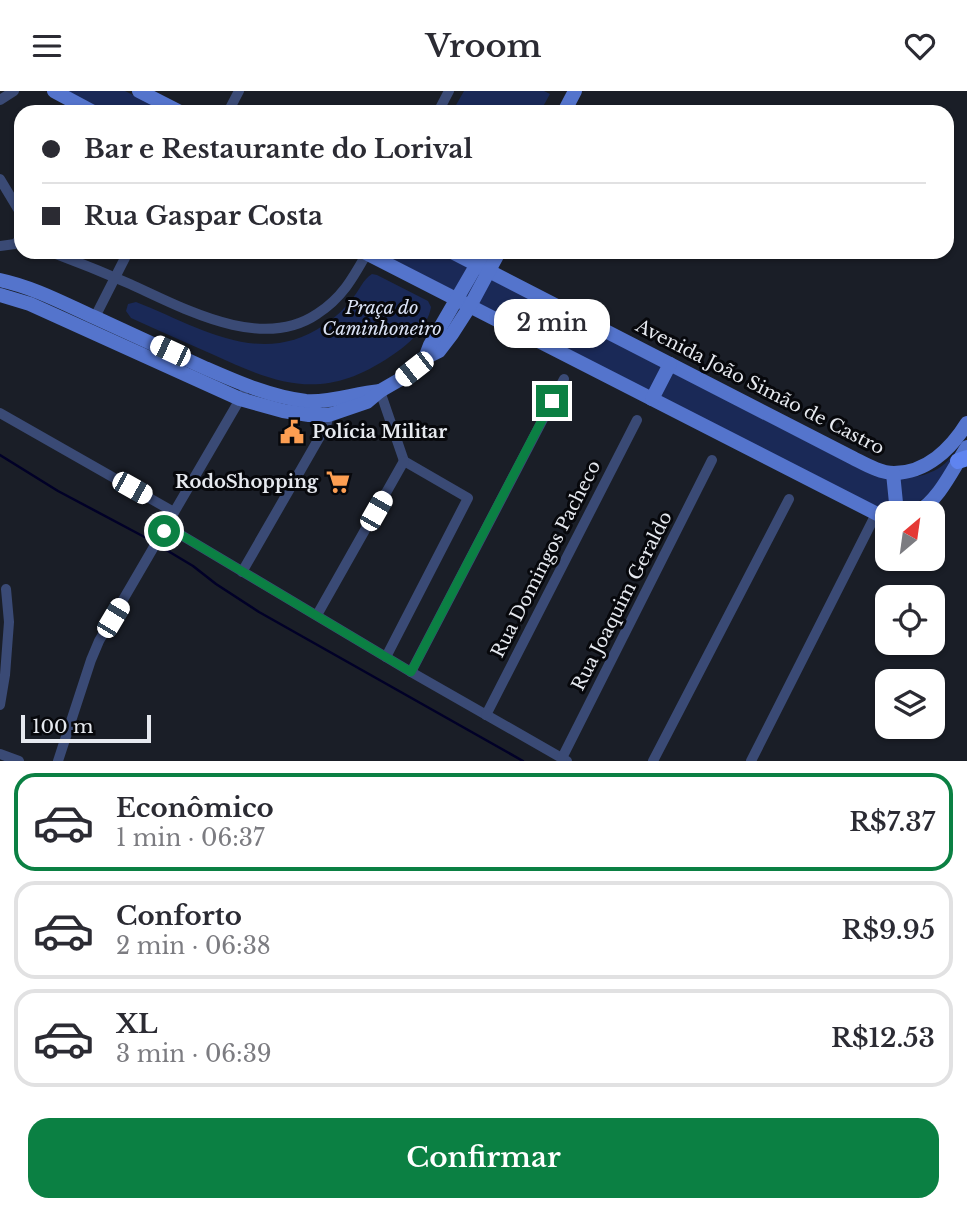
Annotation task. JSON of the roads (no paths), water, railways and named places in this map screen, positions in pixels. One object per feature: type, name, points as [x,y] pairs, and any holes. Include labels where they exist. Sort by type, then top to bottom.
[{"type":"main road","points":[[54,91],[80,105]]},
{"type":"main road","points":[[139,91],[166,105]]},
{"type":"main road","points":[[378,259],[875,512]]},
{"type":"main road","points":[[0,295],[30,304],[240,399],[309,415],[363,393],[380,391],[399,380],[425,358],[430,345],[463,303],[483,263]]},
{"type":"main road","name":"Avenida João Simão de Castro","points":[[483,263],[670,364],[883,471],[912,471],[925,466],[951,445],[967,423]]},
{"type":"main road","points":[[0,280],[59,300],[248,386],[328,408]]},
{"type":"main road","points":[[652,399],[670,364]]},
{"type":"main road","points":[[930,501],[964,455]]},
{"type":"main road","points":[[893,473],[896,501]]},
{"type":"street","points":[[0,100],[14,91]]},
{"type":"street","points":[[0,179],[14,202]]},
{"type":"street","points":[[69,259],[206,318],[259,328],[295,324],[315,316],[347,288],[363,259]]},
{"type":"street","points":[[95,317],[124,259]]},
{"type":"street","points":[[411,672],[564,379]]},
{"type":"street","points":[[58,761],[95,649],[248,386]]},
{"type":"street","points":[[380,391],[404,461],[468,498],[386,657]]},
{"type":"street","points":[[242,572],[326,426],[328,408]]},
{"type":"street","points":[[0,413],[174,512]]},
{"type":"street","name":"Rua Domingos Pacheco","points":[[486,715],[637,420]]},
{"type":"street","name":"Rua Joaquim Geraldo","points":[[565,759],[712,460]]},
{"type":"street","points":[[317,615],[404,461]]},
{"type":"street","points":[[653,761],[789,499]]},
{"type":"street","points":[[751,761],[866,535],[875,524]]},
{"type":"street","points":[[165,529],[565,759]]},
{"type":"street","points":[[0,705],[9,622],[6,589]]},
{"type":"street","points":[[0,754],[19,761]]},
{"type":"waterway","points":[[0,455],[58,491],[152,541]]},
{"type":"waterway","points":[[158,545],[259,612],[523,761]]},
{"type":"place","name":"Polícia Militar","points":[[292,432]]},
{"type":"place","name":"RodoShopping","points":[[338,482]]},
{"type":"park label","name":"Praça do Caminhoneiro","points":[[382,318]]}]
